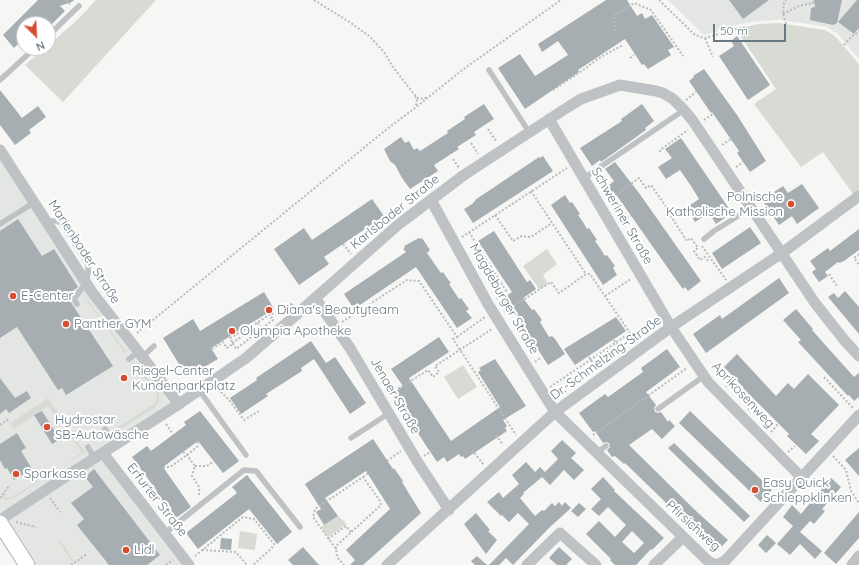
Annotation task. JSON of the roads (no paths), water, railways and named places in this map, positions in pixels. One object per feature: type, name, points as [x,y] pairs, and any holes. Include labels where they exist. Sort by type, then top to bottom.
[{"type":"street","name":"Karlsbader Straße","points":[[4,522],[45,490],[179,404],[246,358],[294,310],[314,298],[399,224],[483,162],[581,99],[620,85],[663,93],[673,99],[684,110],[696,124],[815,303],[859,356]]},
{"type":"street","name":"Schweriner Straße","points":[[549,119],[671,327]]},
{"type":"street","name":"Marienbader Straße","points":[[0,150],[86,283],[128,340],[136,356],[179,404]]},
{"type":"street","name":"Dr.-Schmelzing-Straße","points":[[387,565],[555,412],[671,327],[782,253],[859,196]]},
{"type":"street","name":"Magdeburger Straße","points":[[431,200],[495,314],[555,412]]},
{"type":"street","name":"Jenaer Straße","points":[[314,298],[350,348],[408,447],[449,510]]},
{"type":"street","name":"Aprikosenweg","points":[[671,327],[708,382],[801,477]]},
{"type":"street","name":"Pfirsichweg","points":[[555,412],[584,442],[709,562],[717,565],[724,561],[827,449],[857,412]]},
{"type":"street","name":"Erfurter Straße","points":[[99,455],[165,533],[189,565]]},
{"type":"street","points":[[4,522],[27,565]]},
{"type":"street","points":[[527,565],[560,533],[596,565]]},
{"type":"street","points":[[654,565],[683,537]]},
{"type":"street","points":[[852,565],[859,556]]},
{"type":"lane","points":[[56,28],[79,6]]},
{"type":"lane","points":[[0,80],[26,56]]},
{"type":"lane","points":[[489,70],[529,132]]},
{"type":"lane","points":[[584,178],[684,110]]},
{"type":"lane","points":[[0,224],[35,202]]},
{"type":"lane","points":[[704,240],[714,231],[751,208]]},
{"type":"lane","points":[[77,304],[74,300],[86,283]]},
{"type":"lane","points":[[136,356],[154,346]]},
{"type":"lane","points":[[658,409],[704,376]]},
{"type":"lane","points":[[199,390],[246,455]]},
{"type":"lane","points":[[351,438],[388,414]]},
{"type":"lane","points":[[105,429],[116,445]]},
{"type":"lane","points":[[596,453],[606,446]]},
{"type":"lane","points":[[88,447],[99,455]]},
{"type":"lane","points":[[165,533],[244,470],[256,471],[300,527]]},
{"type":"place","name":"Polnische Katholische Mission","points":[[791,204]]},
{"type":"place","name":"E-Center","points":[[13,296]]},
{"type":"place","name":"Diana's Beautyteam","points":[[269,310]]},
{"type":"place","name":"Panther GYM","points":[[66,324]]},
{"type":"place","name":"Olympia Apotheke","points":[[232,331]]},
{"type":"place","name":"Riegel-Center Kundenparkplatz","points":[[124,378]]},
{"type":"place","name":"Hydrostar SB-Autowäsche","points":[[47,427]]},
{"type":"place","name":"Sparkasse","points":[[16,474]]},
{"type":"place","name":"Easy Quick Schleppklinken","points":[[755,490]]},
{"type":"place","name":"Lidl","points":[[126,550]]}]
